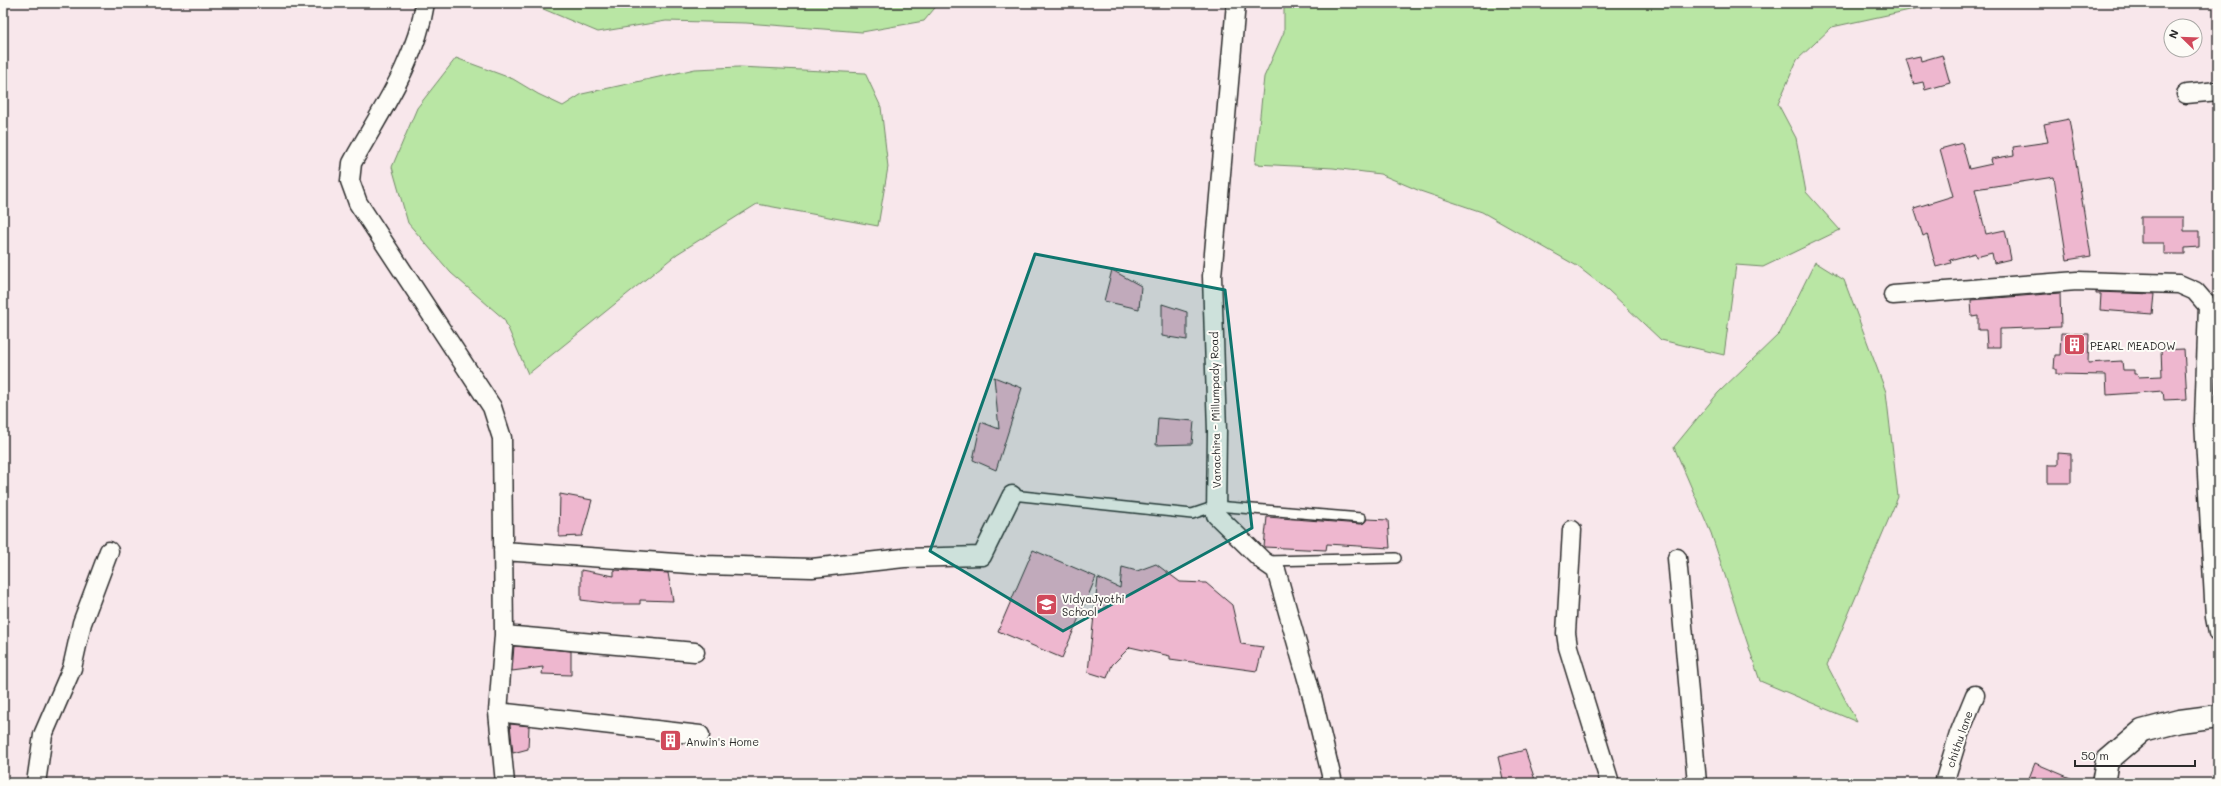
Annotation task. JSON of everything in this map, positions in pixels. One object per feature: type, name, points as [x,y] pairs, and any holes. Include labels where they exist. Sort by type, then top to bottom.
[{"type":"street","points":[[425,3],[417,38],[407,64],[352,163],[350,181],[358,203],[492,407],[502,438],[504,635],[498,712],[505,783]]},
{"type":"street","name":"Vanachira - Millumpady Road","points":[[1236,3],[1212,276],[1217,431],[1216,515],[1263,561],[1276,570],[1313,700],[1333,783]]},
{"type":"street","points":[[2186,94],[2218,91]]},
{"type":"street","points":[[1893,295],[2077,281],[2179,284],[2196,291],[2208,306],[2204,421],[2214,617],[2218,633]]},
{"type":"street","points":[[503,551],[704,565],[812,568],[904,558],[982,556],[1012,495]]},
{"type":"street","points":[[1572,530],[1566,633],[1568,647],[1610,783]]},
{"type":"street","points":[[36,783],[43,735],[72,668],[82,623],[109,552]]},
{"type":"street","points":[[1677,558],[1698,783]]},
{"type":"street","points":[[504,635],[695,652]]},
{"type":"street","name":"chithu lane","points":[[1944,783],[1959,734],[1975,695]]},
{"type":"street","points":[[498,712],[700,735]]},
{"type":"street","points":[[2104,783],[2107,761],[2142,731],[2180,721],[2218,716]]},
{"type":"lane","points":[[1012,495],[1192,514],[1216,506],[1361,518]]},
{"type":"lane","points":[[1263,561],[1396,558]]},
{"type":"highlighted area","points":[[1035,254],[1225,290],[1252,528],[1063,631],[930,551]]},
{"type":"green space","points":[[529,3],[939,3],[924,21],[862,32],[746,23],[666,21],[598,32]]},
{"type":"green space","points":[[1321,3],[1942,3],[1832,27],[1797,60],[1778,104],[1796,138],[1806,192],[1840,230],[1763,267],[1736,265],[1724,355],[1661,340],[1608,290],[1577,266],[1482,212],[1420,191],[1380,174],[1333,168],[1255,164],[1264,77],[1284,32],[1284,6]]},
{"type":"green space","points":[[456,58],[513,79],[538,94],[563,106],[582,94],[695,69],[739,67],[865,73],[881,107],[888,167],[878,226],[757,204],[677,254],[528,374],[504,319],[451,273],[408,223],[392,167],[417,108]]},
{"type":"green space","points":[[1815,262],[1844,280],[1886,392],[1898,497],[1827,665],[1857,722],[1760,681],[1711,533],[1674,447],[1718,393],[1780,333]]},
{"type":"building","points":[[1942,55],[1950,83],[1925,90],[1923,82],[1914,84],[1906,59],[1920,56],[1921,61]]},
{"type":"building","points":[[2069,119],[2091,256],[2067,260],[2054,177],[1975,189],[1986,234],[2005,230],[2011,259],[1994,263],[1992,253],[1976,257],[1975,253],[1950,260],[1951,263],[1936,267],[1927,234],[1923,236],[1914,208],[1953,196],[1940,149],[1962,143],[1969,169],[1992,164],[1991,159],[2014,155],[2013,147],[2048,142],[2044,124]]},
{"type":"building","points":[[2141,217],[2184,217],[2184,231],[2199,231],[2199,247],[2185,248],[2185,254],[2164,254],[2164,243],[2141,243]]},
{"type":"building","points":[[1112,270],[1141,286],[1139,309],[1104,301]]},
{"type":"building","points":[[2096,292],[2154,294],[2152,314],[2100,310],[2101,294],[2096,294]]},
{"type":"building","points":[[2060,293],[2061,327],[2000,329],[2000,347],[1987,347],[1986,330],[1978,330],[1978,316],[1972,317],[1971,300]]},
{"type":"building","points":[[1162,304],[1187,312],[1187,340],[1162,336]]},
{"type":"building","points":[[2061,333],[2089,334],[2088,363],[2122,361],[2123,370],[2134,370],[2134,374],[2137,374],[2138,377],[2162,376],[2161,350],[2184,349],[2187,399],[2164,400],[2163,391],[2107,395],[2106,375],[2056,374],[2056,369],[2054,369],[2055,355],[2060,355]]},
{"type":"building","points":[[994,377],[1022,388],[996,470],[973,460],[981,422],[999,429]]},
{"type":"building","points":[[1158,418],[1194,421],[1192,444],[1156,445]]},
{"type":"building","points":[[2058,453],[2071,454],[2071,483],[2048,483],[2048,465],[2058,465]]},
{"type":"building","points":[[560,494],[592,500],[582,536],[559,537]]},
{"type":"building","points":[[1267,517],[1361,524],[1367,519],[1388,520],[1390,548],[1327,544],[1326,550],[1264,547]]},
{"type":"building","points":[[1033,550],[1096,577],[1062,658],[998,631]]},
{"type":"building","points":[[1156,564],[1180,582],[1206,583],[1232,605],[1241,644],[1263,647],[1257,671],[1170,659],[1170,656],[1130,647],[1112,665],[1107,678],[1088,672],[1098,578],[1120,588],[1122,567],[1137,571]]},
{"type":"building","points":[[581,570],[614,576],[614,570],[668,573],[673,601],[640,600],[640,604],[612,604],[581,600]]},
{"type":"building","points":[[514,646],[571,651],[571,675],[542,674],[543,667],[512,671]]},
{"type":"building","points":[[510,724],[529,726],[528,749],[513,753]]},
{"type":"building","points":[[1525,750],[1536,783],[1504,783],[1498,757]]},
{"type":"building","points":[[2035,763],[2082,783],[2027,783]]},
{"type":"place","name":"PEARL MEADOW","points":[[2075,345]]},
{"type":"place","name":"VidyaJyothi School","points":[[1047,604]]},
{"type":"place","name":"Anwin's Home","points":[[670,741]]}]
